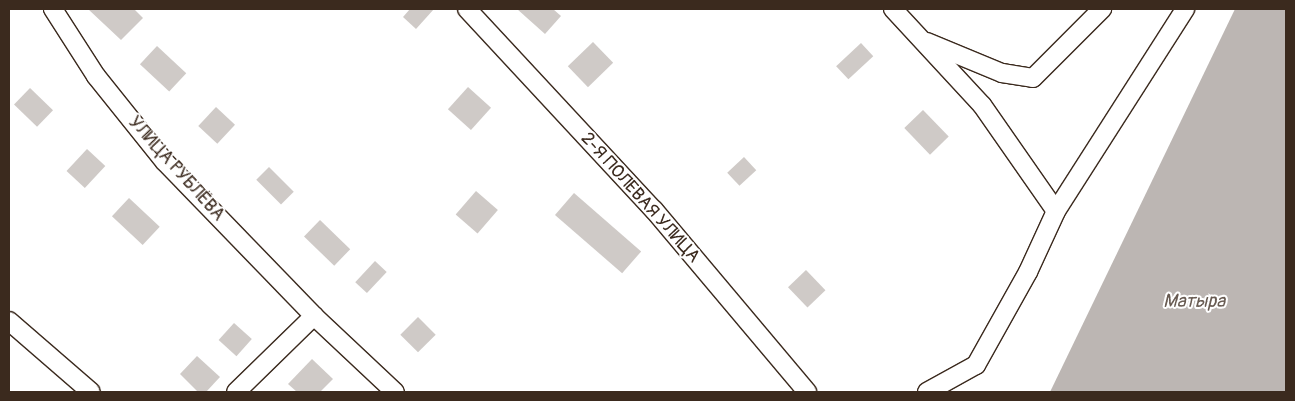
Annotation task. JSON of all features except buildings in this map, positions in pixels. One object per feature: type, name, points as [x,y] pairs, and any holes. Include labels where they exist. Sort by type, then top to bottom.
[{"type":"street","name":"УЛИЦА РУБЛЁВА","points":[[53,9],[96,76],[165,162],[314,316],[395,392]]},
{"type":"street","name":"2-Я ПОЛЕВАЯ УЛИЦА","points":[[467,9],[654,210],[807,392]]},
{"type":"street","points":[[894,9],[982,105],[1056,211]]},
{"type":"street","points":[[922,40],[1002,73],[1033,78],[1102,9]]},
{"type":"street","points":[[927,392],[976,365],[1028,272],[1056,211],[1185,9]]},
{"type":"street","points":[[236,392],[314,316]]},
{"type":"street","points":[[9,321],[92,392]]},
{"type":"water","name":"Матыра","points":[[1235,9],[1286,9],[1286,392],[1050,392]]}]
